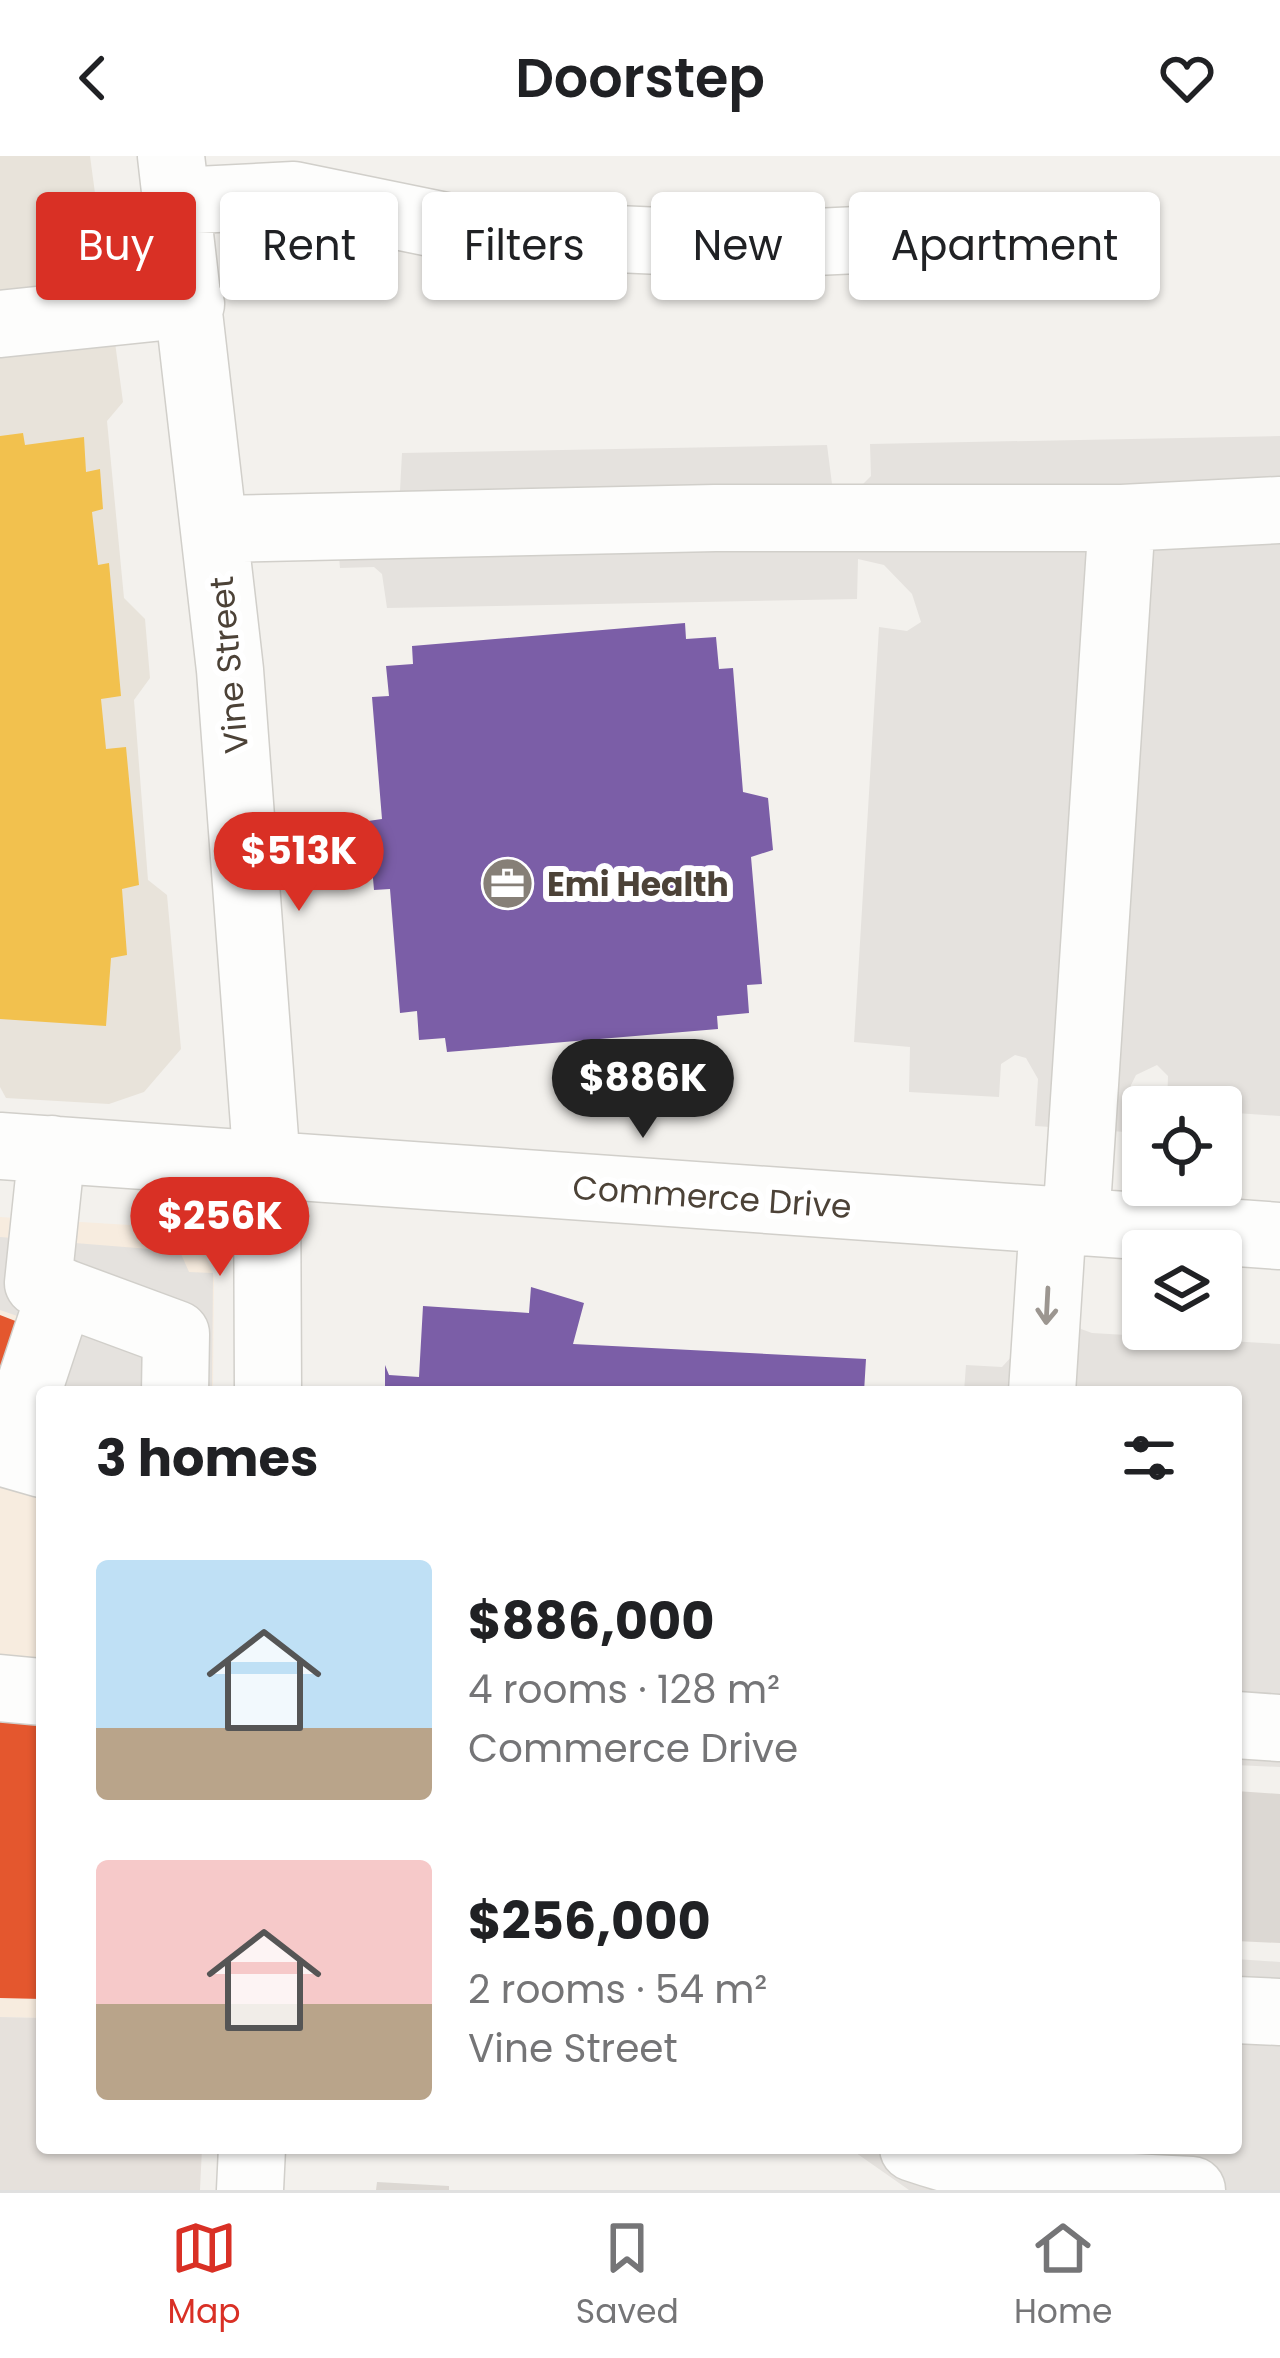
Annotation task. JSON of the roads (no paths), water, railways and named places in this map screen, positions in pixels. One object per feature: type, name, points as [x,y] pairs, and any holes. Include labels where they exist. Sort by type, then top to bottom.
[{"type":"street","points":[[174,178],[294,195],[480,233],[753,244],[849,239]]},
{"type":"street","name":"Vine Street","points":[[174,178],[217,530],[267,1166],[268,1386]]},
{"type":"street","points":[[0,324],[191,304]]},
{"type":"street","points":[[217,530],[715,518],[1122,518],[1280,510]]},
{"type":"street","points":[[1043,1386],[1065,1221],[1122,518]]},
{"type":"street","points":[[26,1148],[38,1282],[176,1334],[176,1386]]},
{"type":"street","name":"Commerce Drive","points":[[26,1148],[1280,1236]]},
{"type":"street","points":[[36,1462],[7,1454],[61,1292]]},
{"type":"street","points":[[0,1688],[36,1691]]},
{"type":"street","points":[[1242,1725],[1280,1728]]},
{"type":"street","points":[[1242,2010],[1280,2012]]},
{"type":"street","points":[[250,2190],[252,2154]]},
{"type":"street","points":[[931,2154],[981,2171],[1058,2184],[1192,2190]]},
{"type":"place","name":"Emi Health","points":[[508,884]]}]
